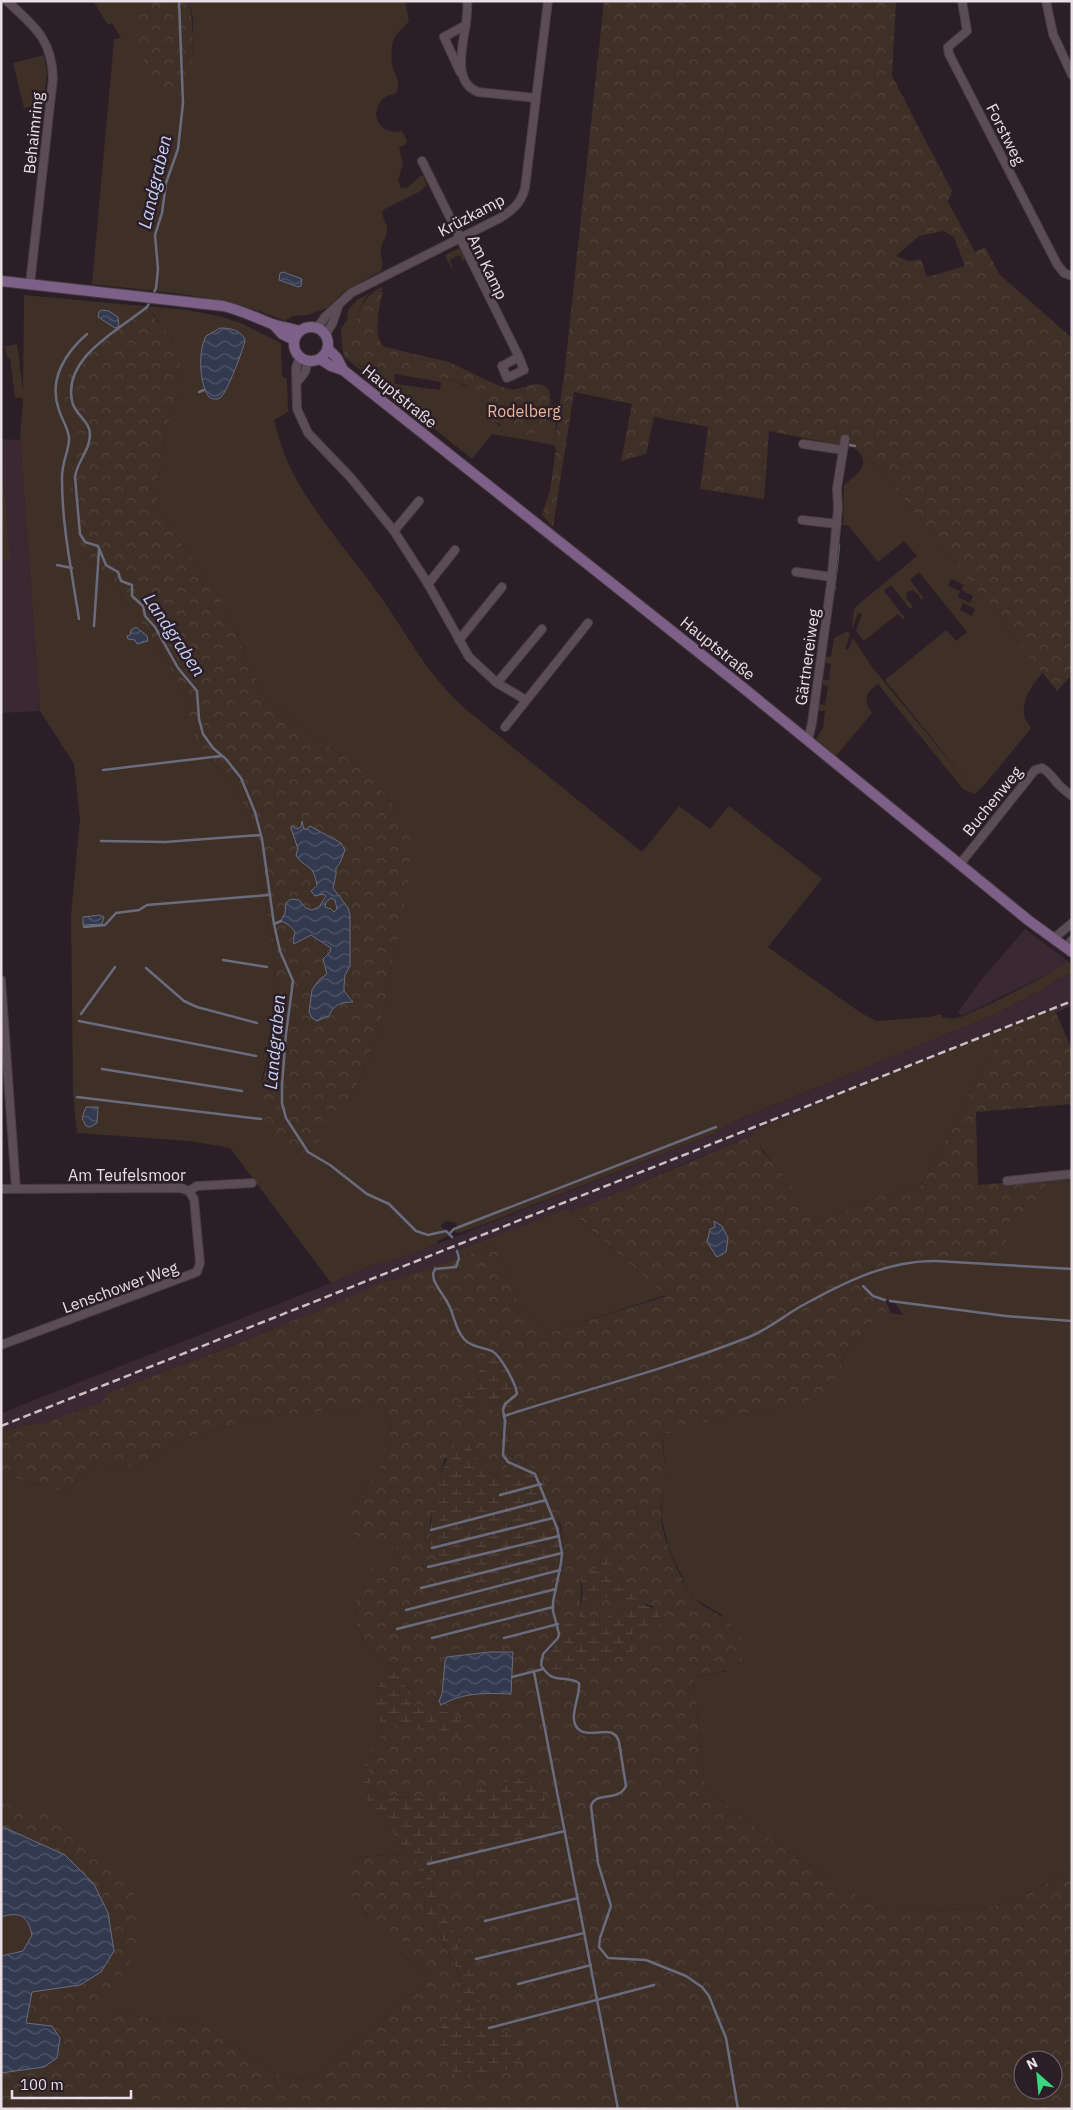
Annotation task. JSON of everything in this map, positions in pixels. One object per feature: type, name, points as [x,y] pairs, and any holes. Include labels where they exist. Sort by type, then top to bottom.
[{"type":"main road","points":[[1,281],[223,306],[242,311],[274,325],[286,326],[297,336]]},
{"type":"main road","points":[[321,331],[308,327],[297,336],[295,350],[304,359],[320,359],[328,349]]},
{"type":"main road","name":"Hauptstraße","points":[[321,331],[329,342],[328,349],[337,358],[343,370]]},
{"type":"main road","name":"Hauptstraße","points":[[320,359],[331,366],[343,370],[808,740],[1053,939],[1070,947]]},
{"type":"street","name":"Behaimring","points":[[7,1],[44,38],[52,62],[53,78],[30,284]]},
{"type":"street","name":"Krüzkamp","points":[[321,331],[333,322],[338,307],[351,293],[510,212],[521,200],[525,188],[548,1]]},
{"type":"street","name":"Forstweg","points":[[962,1],[967,31],[948,47],[950,54],[1057,264],[1064,273],[1072,276]]},
{"type":"street","points":[[1046,1],[1053,34],[1072,75]]},
{"type":"street","points":[[460,72],[468,2]]},
{"type":"street","points":[[466,25],[444,37],[469,87],[478,92],[536,98]]},
{"type":"street","name":"Am Kamp","points":[[422,161],[519,357]]},
{"type":"street","points":[[304,359],[296,368],[298,381],[297,409],[308,434],[356,484],[394,531],[428,584],[475,665],[497,684],[526,700]]},
{"type":"street","name":"Gärtnereiweg","points":[[808,740],[832,577],[837,524],[837,488],[845,439]]},
{"type":"street","points":[[803,444],[843,450]]},
{"type":"street","points":[[394,531],[419,501]]},
{"type":"street","points":[[802,520],[837,524]]},
{"type":"street","points":[[428,584],[455,550]]},
{"type":"street","points":[[796,572],[832,577]]},
{"type":"street","points":[[459,640],[502,587]]},
{"type":"street","points":[[505,727],[588,623]]},
{"type":"street","points":[[497,684],[542,630]]},
{"type":"street","name":"Buchenweg","points":[[960,864],[1035,770],[1042,768],[1047,770],[1052,774],[1057,784],[1072,796]]},
{"type":"street","points":[[1053,939],[1072,924]]},
{"type":"street","points":[[1,980],[16,1189]]},
{"type":"street","points":[[1007,1181],[1072,1174]]},
{"type":"street","name":"Am Teufelsmoor","points":[[1,1190],[182,1188],[189,1191],[198,1186],[252,1183]]},
{"type":"street","name":"Lenschower Weg","points":[[1,1345],[197,1272],[200,1263],[194,1199],[189,1191]]},
{"type":"shaded area","points":[[1,439],[20,440],[40,711],[1,713]]},
{"type":"shaded area","points":[[1025,929],[1068,961],[1066,965],[962,1016],[958,1012],[978,984]]},
{"type":"shaded area","points":[[1072,973],[1072,1006],[692,1160],[495,1245],[393,1280],[382,1281],[361,1292],[236,1344],[107,1393],[105,1400],[102,1402],[39,1424],[23,1425],[1,1432],[1,1414],[22,1405],[331,1283],[384,1260],[390,1262],[713,1134],[735,1121],[996,1014],[1048,987],[1055,980]]},
{"type":"green space","points":[[93,1],[141,1],[135,29],[193,54],[193,18],[189,1],[405,1],[409,21],[395,36],[391,55],[398,83],[397,90],[395,94],[387,96],[382,100],[376,114],[379,123],[384,129],[392,132],[402,131],[407,141],[405,145],[399,147],[403,164],[398,180],[401,188],[408,187],[420,176],[423,176],[427,185],[419,192],[383,210],[387,232],[381,248],[381,271],[346,290],[327,308],[308,315],[293,316],[285,321],[238,305],[190,295],[92,284],[114,39],[121,38],[112,23],[108,25]]},
{"type":"green space","points":[[141,1],[189,1],[193,33],[192,65],[190,87],[182,94],[167,96],[156,83],[142,56],[135,29]]},
{"type":"green space","points":[[604,1],[896,1],[892,76],[952,191],[948,202],[975,252],[985,247],[1000,275],[1072,338],[1072,681],[1069,678],[1057,691],[878,466],[854,448],[769,431],[764,499],[700,489],[708,427],[654,417],[646,454],[621,461],[632,404],[574,392],[553,527],[542,515],[550,490],[556,449],[554,445],[565,368]],"holes":[[[944,231],[954,237],[965,266],[927,277],[921,259],[909,261],[896,256],[919,236]]]},
{"type":"green space","points":[[44,55],[47,72],[44,103],[24,108],[13,63]]},
{"type":"green space","points":[[459,248],[466,259],[463,261],[460,255],[450,260],[452,269],[445,255]]},
{"type":"green space","points":[[382,287],[382,291],[373,292],[363,302],[359,310],[352,341],[344,351],[359,366],[421,373],[459,383],[478,394],[499,426],[550,414],[551,405],[558,406],[554,445],[492,434],[472,459],[344,357],[341,328],[347,320],[348,310],[357,300]],"holes":[[[394,374],[441,382],[440,390],[395,384]]]},
{"type":"green space","name":"Rodelberg","points":[[377,291],[383,292],[378,313],[378,330],[381,343],[385,347],[449,362],[497,385],[512,390],[535,384],[543,385],[549,390],[551,402],[545,426],[538,432],[528,435],[511,432],[492,419],[481,397],[465,385],[448,379],[386,368],[362,366],[345,356],[344,351],[353,336],[363,303]]},
{"type":"green space","points":[[24,295],[146,306],[187,310],[219,316],[243,324],[281,343],[282,376],[287,379],[288,412],[274,420],[291,470],[304,493],[383,600],[431,672],[442,685],[468,711],[642,852],[679,806],[710,829],[729,806],[822,879],[768,947],[861,1013],[877,1021],[929,1017],[941,1014],[942,1017],[957,1018],[1015,991],[1050,973],[1068,961],[1072,964],[1072,973],[1055,980],[1048,987],[996,1014],[735,1121],[713,1134],[459,1233],[455,1232],[457,1223],[446,1221],[441,1225],[448,1236],[438,1241],[437,1244],[390,1262],[384,1260],[331,1283],[230,1148],[189,1141],[77,1133],[73,1094],[71,915],[80,818],[74,764],[40,711],[20,440],[23,398],[15,398],[10,358],[7,358],[5,346],[17,344],[23,391]],"holes":[[[146,306],[164,331],[173,340],[180,371],[177,394],[166,431],[158,481],[157,502],[164,519],[220,598],[253,673],[266,696],[304,731],[363,769],[383,791],[401,816],[405,892],[395,949],[381,1022],[367,1064],[349,1101],[261,1081],[271,1042],[275,967],[258,851],[248,814],[234,788],[204,752],[187,717],[186,697],[157,646],[131,607],[84,551],[70,478],[79,436],[63,387],[71,365]]]},
{"type":"green space","points":[[146,306],[179,349],[180,371],[177,394],[166,431],[158,481],[157,502],[164,519],[220,598],[253,673],[266,696],[304,731],[363,769],[383,791],[401,816],[410,832],[414,851],[381,1022],[367,1064],[349,1101],[318,1141],[302,1154],[294,1154],[279,1146],[266,1125],[258,1103],[271,1042],[275,967],[258,851],[248,814],[234,788],[204,752],[194,736],[187,717],[186,697],[157,646],[131,607],[84,551],[74,534],[70,478],[79,436],[65,405],[63,387],[71,365],[88,345],[103,332],[109,332],[121,327]],"holes":[[[302,826],[304,829],[308,829],[309,826],[321,832],[341,863],[336,868],[333,888],[348,908],[350,915],[350,966],[345,975],[344,991],[352,999],[351,1002],[343,1002],[331,1010],[329,1016],[316,1020],[309,1014],[312,990],[320,979],[327,974],[324,956],[330,952],[331,948],[311,935],[296,943],[293,941],[295,934],[289,925],[281,922],[285,913],[285,906],[295,899],[306,908],[312,910],[319,907],[326,896],[324,894],[314,895],[311,890],[317,883],[315,876],[312,870],[300,862],[296,854],[298,849],[291,828],[297,829]]]},
{"type":"green space","points":[[854,448],[878,466],[1043,673],[1026,697],[1024,716],[1031,728],[975,794],[963,789],[878,684],[870,690],[867,697],[867,704],[872,713],[836,756],[816,739],[823,728],[825,711],[817,710],[817,704],[825,705],[828,686],[823,685],[823,680],[829,680],[831,664],[825,663],[826,657],[831,657],[834,638],[848,631],[850,635],[845,649],[848,650],[853,638],[872,667],[971,787],[885,680],[946,630],[956,641],[967,632],[919,572],[910,580],[924,598],[921,600],[918,594],[912,590],[907,592],[906,598],[913,607],[910,609],[891,585],[884,591],[905,618],[903,620],[898,614],[864,641],[856,631],[862,614],[858,613],[852,626],[854,609],[917,556],[904,541],[878,562],[848,525],[843,525],[844,486],[858,473],[863,464],[860,454]],"holes":[[[951,579],[964,585],[961,590],[973,596],[970,603],[958,597],[960,591],[948,586]],[[963,603],[975,609],[972,616],[960,610]]]},
{"type":"green space","points":[[1,450],[10,560],[1,560]]},
{"type":"green space","points":[[330,898],[335,900],[337,909],[334,912],[325,907],[326,902]]},
{"type":"green space","points":[[1054,1008],[1072,1050],[1072,1104],[976,1112],[978,1185],[1050,1179],[990,1264],[921,1260],[901,1264],[859,1278],[868,1292],[885,1300],[891,1313],[877,1315],[869,1329],[851,1343],[845,1353],[839,1374],[827,1391],[809,1400],[789,1406],[724,1417],[664,1434],[665,1474],[661,1514],[667,1542],[688,1590],[701,1604],[732,1624],[738,1632],[744,1648],[743,1656],[736,1665],[723,1671],[696,1677],[694,1681],[704,1779],[711,1794],[786,1850],[875,1907],[932,1911],[986,1908],[1013,1900],[1072,1870],[1072,2109],[1,2109],[1,2073],[44,2067],[26,2023],[32,1992],[80,1985],[65,1855],[1,1826],[1,1803],[57,1816],[131,1884],[136,1903],[140,1939],[129,1965],[111,1997],[101,2009],[141,2017],[205,2025],[282,2078],[311,2079],[432,1976],[399,1952],[408,1945],[362,1910],[354,1899],[350,1887],[349,1873],[354,1857],[407,1854],[417,1857],[428,1921],[439,1933],[458,1973],[462,1993],[455,2008],[458,2078],[480,2079],[512,2068],[521,2058],[522,2044],[495,2033],[487,2020],[476,1994],[476,1968],[458,1958],[458,1940],[435,1892],[428,1864],[460,1849],[536,1833],[537,1774],[455,1794],[433,1797],[411,1798],[391,1796],[373,1791],[369,1776],[368,1757],[382,1733],[399,1723],[415,1727],[452,1713],[416,1708],[392,1663],[368,1650],[357,1625],[356,1601],[370,1569],[399,1556],[395,1542],[364,1542],[348,1528],[356,1501],[389,1454],[391,1417],[376,1406],[265,1417],[190,1437],[137,1466],[120,1468],[97,1462],[79,1475],[69,1493],[1,1474],[1,1432],[23,1425],[39,1424],[102,1402],[107,1393],[237,1344],[361,1292],[382,1281],[393,1280],[495,1245],[519,1307],[551,1332],[666,1296],[571,1212],[753,1135],[763,1152],[794,1188],[818,1222],[879,1196],[919,1188],[1006,1027]],"holes":[[[511,1379],[517,1394],[510,1432],[509,1454],[548,1491],[561,1526],[565,1558],[451,1590],[452,1577],[449,1567],[447,1563],[432,1552],[430,1521],[444,1460],[468,1441],[480,1461],[491,1474],[497,1477],[503,1476],[509,1471],[502,1456],[500,1426],[496,1413],[484,1401],[458,1409]],[[608,1547],[620,1563],[612,1575],[614,1582],[630,1583],[639,1593],[636,1600],[653,1606],[651,1627],[642,1627],[634,1631],[627,1656],[616,1654],[589,1663],[549,1650],[559,1639],[564,1624],[575,1622],[581,1615],[579,1576],[600,1567],[602,1554],[596,1550]]]},
{"type":"green space","points":[[1006,1027],[919,1188],[879,1196],[818,1222],[755,1140],[752,1132],[843,1092]]},
{"type":"green space","points":[[1072,1176],[1072,1870],[1013,1900],[986,1908],[932,1911],[875,1907],[786,1850],[711,1794],[704,1779],[694,1681],[696,1677],[726,1671],[723,1616],[695,1599],[688,1590],[669,1549],[661,1516],[665,1471],[663,1437],[667,1432],[724,1417],[789,1406],[839,1374],[845,1353],[851,1343],[862,1335],[876,1315],[891,1313],[903,1315],[895,1303],[874,1295],[859,1278],[897,1265],[936,1261],[1050,1179]]},
{"type":"green space","points":[[567,1209],[666,1295],[551,1332],[519,1307],[495,1245],[461,1256],[459,1250]]},
{"type":"green space","points":[[495,1353],[502,1360],[517,1389],[510,1432],[509,1454],[536,1470],[541,1476],[556,1512],[565,1559],[455,1591],[451,1590],[452,1577],[447,1563],[432,1552],[432,1510],[438,1482],[455,1443],[468,1441],[480,1462],[491,1474],[503,1477],[509,1471],[503,1460],[498,1418],[491,1407],[484,1401],[458,1409],[464,1390]]},
{"type":"green space","points":[[376,1406],[391,1416],[389,1454],[356,1501],[364,1542],[395,1542],[399,1556],[356,1601],[357,1625],[368,1650],[392,1663],[377,1689],[377,1712],[382,1733],[368,1757],[372,1816],[390,1828],[407,1854],[354,1857],[364,1913],[409,1945],[400,1953],[432,1976],[311,2079],[282,2078],[205,2025],[141,2017],[100,2009],[129,1965],[11,1806],[1,1803],[1,1474],[69,1493],[79,1475],[97,1462],[120,1468],[137,1466],[190,1437],[265,1417]]},
{"type":"green space","points":[[608,1547],[620,1563],[620,1568],[612,1575],[614,1582],[630,1583],[639,1586],[637,1600],[658,1611],[660,1620],[658,1627],[642,1627],[634,1631],[631,1640],[634,1651],[627,1656],[616,1654],[589,1663],[581,1677],[552,1673],[546,1664],[547,1658],[558,1636],[559,1625],[575,1622],[580,1615],[583,1592],[580,1574],[581,1572],[591,1571],[600,1567],[602,1554],[596,1550]],"holes":[[[617,1595],[623,1600],[623,1608],[598,1621],[589,1621],[582,1609],[591,1600]]]},
{"type":"green space","points":[[617,1595],[623,1600],[623,1608],[598,1622],[589,1621],[582,1609],[591,1600]]},
{"type":"green space","points":[[392,1663],[416,1707],[452,1713],[462,1720],[464,1729],[462,1735],[445,1738],[399,1723],[382,1733],[374,1697],[382,1677]]},
{"type":"green space","points":[[368,1757],[369,1776],[373,1791],[391,1796],[410,1798],[432,1797],[477,1789],[538,1774],[549,1815],[536,1833],[460,1849],[428,1864],[435,1892],[458,1940],[459,1958],[464,1963],[476,1968],[476,1994],[495,2033],[517,2032],[522,2044],[521,2058],[512,2068],[480,2079],[458,2078],[441,2055],[437,2035],[462,1993],[458,1972],[439,1933],[428,1922],[417,1858],[407,1854],[390,1828],[372,1816],[364,1793],[362,1771]]},
{"type":"green space","points":[[12,1913],[26,1921],[32,1935],[23,1951],[1,1956],[1,1917]]},
{"type":"water","points":[[283,272],[302,279],[301,286],[298,287],[279,280],[280,273]]},
{"type":"water","points":[[101,310],[109,311],[118,317],[119,326],[115,328],[98,317]]},
{"type":"water","points":[[220,328],[235,330],[245,340],[223,395],[220,398],[214,399],[209,397],[203,384],[201,358],[203,342],[206,336]]},
{"type":"water","points":[[136,627],[147,636],[148,641],[137,644],[135,640],[128,639],[127,636],[130,635],[131,630]]},
{"type":"water","points":[[302,821],[304,829],[310,826],[341,843],[345,850],[336,868],[333,888],[348,908],[350,915],[350,966],[345,975],[344,991],[353,1002],[339,1004],[329,1016],[317,1021],[312,1018],[309,1012],[312,990],[320,979],[327,974],[323,959],[330,952],[331,948],[311,935],[294,944],[295,932],[289,925],[281,921],[285,913],[286,903],[291,899],[299,900],[306,908],[312,910],[319,907],[326,896],[323,894],[315,896],[311,891],[317,885],[313,872],[296,855],[298,849],[291,828],[292,826],[297,829],[301,827]],"holes":[[[331,898],[335,900],[337,909],[334,912],[325,907],[326,902]]]},
{"type":"water","points":[[100,915],[104,917],[102,924],[83,925],[83,917]]},
{"type":"water","points":[[86,1107],[98,1107],[97,1123],[90,1127],[86,1126],[82,1118]]},
{"type":"water","points":[[714,1221],[722,1226],[728,1238],[726,1252],[717,1257],[707,1242],[710,1229],[715,1227]]},
{"type":"water","points":[[489,1652],[513,1652],[511,1694],[467,1696],[441,1705],[439,1701],[442,1694],[447,1657]]},
{"type":"water","points":[[1,1826],[65,1855],[94,1884],[108,1913],[114,1951],[101,1972],[80,1985],[32,1992],[26,2023],[52,2026],[60,2038],[57,2058],[44,2067],[1,2073],[1,1956],[23,1951],[32,1935],[28,1923],[22,1917],[8,1915],[1,1917]]},
{"type":"waterway","name":"Landgraben","points":[[153,295],[156,288],[158,269],[155,235],[162,213],[166,183],[178,149],[183,103],[179,1]]},
{"type":"waterway","name":"Landgraben","points":[[151,300],[147,307],[109,335],[84,358],[76,371],[71,385],[73,406],[87,425],[90,434],[88,446],[75,477],[80,534],[85,542],[98,546],[106,565],[118,572],[121,581],[132,585],[132,596],[143,606],[145,616],[155,627],[178,668],[197,691],[199,719],[203,734],[213,748],[226,759],[241,778],[255,812],[262,839],[274,924],[280,951],[293,981],[282,1085],[282,1103],[286,1118],[308,1152],[330,1165],[367,1194],[389,1204],[416,1231],[428,1235],[446,1231],[452,1237]]},
{"type":"waterway","points":[[79,619],[62,497],[62,474],[69,444],[69,435],[59,410],[56,388],[57,378],[66,358],[87,334]]},
{"type":"waterway","points":[[199,392],[204,390]]},
{"type":"waterway","points":[[845,444],[855,446]]},
{"type":"waterway","points":[[834,591],[839,545]]},
{"type":"waterway","points":[[94,626],[99,550]]},
{"type":"waterway","points":[[57,565],[72,568]]},
{"type":"waterway","points":[[103,770],[221,756]]},
{"type":"waterway","points":[[101,841],[165,842],[261,835]]},
{"type":"waterway","points":[[84,927],[105,925],[116,913],[139,910],[147,905],[268,895]]},
{"type":"waterway","name":"Landgraben","points":[[274,924],[281,921]]},
{"type":"waterway","points":[[223,960],[267,967]]},
{"type":"waterway","points":[[81,1014],[115,967]]},
{"type":"waterway","points":[[146,968],[184,1001],[197,1007],[257,1023]]},
{"type":"waterway","points":[[79,1021],[256,1056]]},
{"type":"waterway","points":[[102,1069],[242,1091]]},
{"type":"waterway","points":[[77,1097],[261,1119]]},
{"type":"waterway","points":[[450,1233],[454,1229],[716,1127]]},
{"type":"waterway","name":"Landgraben","points":[[457,1251],[459,1258],[456,1267],[435,1269],[433,1274],[434,1280],[449,1306],[461,1336],[470,1344],[496,1354],[511,1377],[517,1394],[505,1404],[503,1410],[505,1421],[503,1455],[508,1462],[535,1474],[557,1528],[562,1553],[553,1611],[559,1634],[558,1638],[543,1654],[541,1665],[554,1678],[568,1679],[579,1683],[574,1716],[576,1727],[586,1733],[613,1733],[619,1742],[626,1786],[618,1794],[597,1799],[591,1806],[598,1863],[611,1906],[600,1938],[599,1947],[608,1958],[646,1960],[686,1976],[702,1987],[709,1996],[726,2038],[738,2109]]},
{"type":"waterway","points":[[504,1416],[658,1369],[749,1337],[836,1288],[884,1268],[901,1264],[936,1261],[1072,1269]]},
{"type":"waterway","points":[[863,1286],[873,1296],[885,1300]]},
{"type":"waterway","points":[[890,1301],[1006,1316],[1072,1321]]},
{"type":"waterway","points":[[500,1495],[541,1484]]},
{"type":"waterway","points":[[431,1530],[546,1500]]},
{"type":"waterway","points":[[432,1548],[553,1518]]},
{"type":"waterway","points":[[428,1567],[559,1536]]},
{"type":"waterway","points":[[421,1588],[562,1553]]},
{"type":"waterway","points":[[406,1610],[560,1570]]},
{"type":"waterway","points":[[397,1629],[556,1589]]},
{"type":"waterway","points":[[432,1638],[553,1607]]},
{"type":"waterway","points":[[504,1638],[558,1624]]},
{"type":"waterway","points":[[512,1677],[543,1669]]},
{"type":"waterway","points":[[534,1672],[618,2109]]},
{"type":"waterway","points":[[428,1864],[565,1831]]},
{"type":"waterway","points":[[485,1921],[578,1898]]},
{"type":"waterway","points":[[476,1959],[584,1933]]},
{"type":"waterway","points":[[518,1984],[591,1965]]},
{"type":"waterway","points":[[489,2028],[654,1985]]},
{"type":"railway","points":[[1,1426],[1072,1001]]}]
